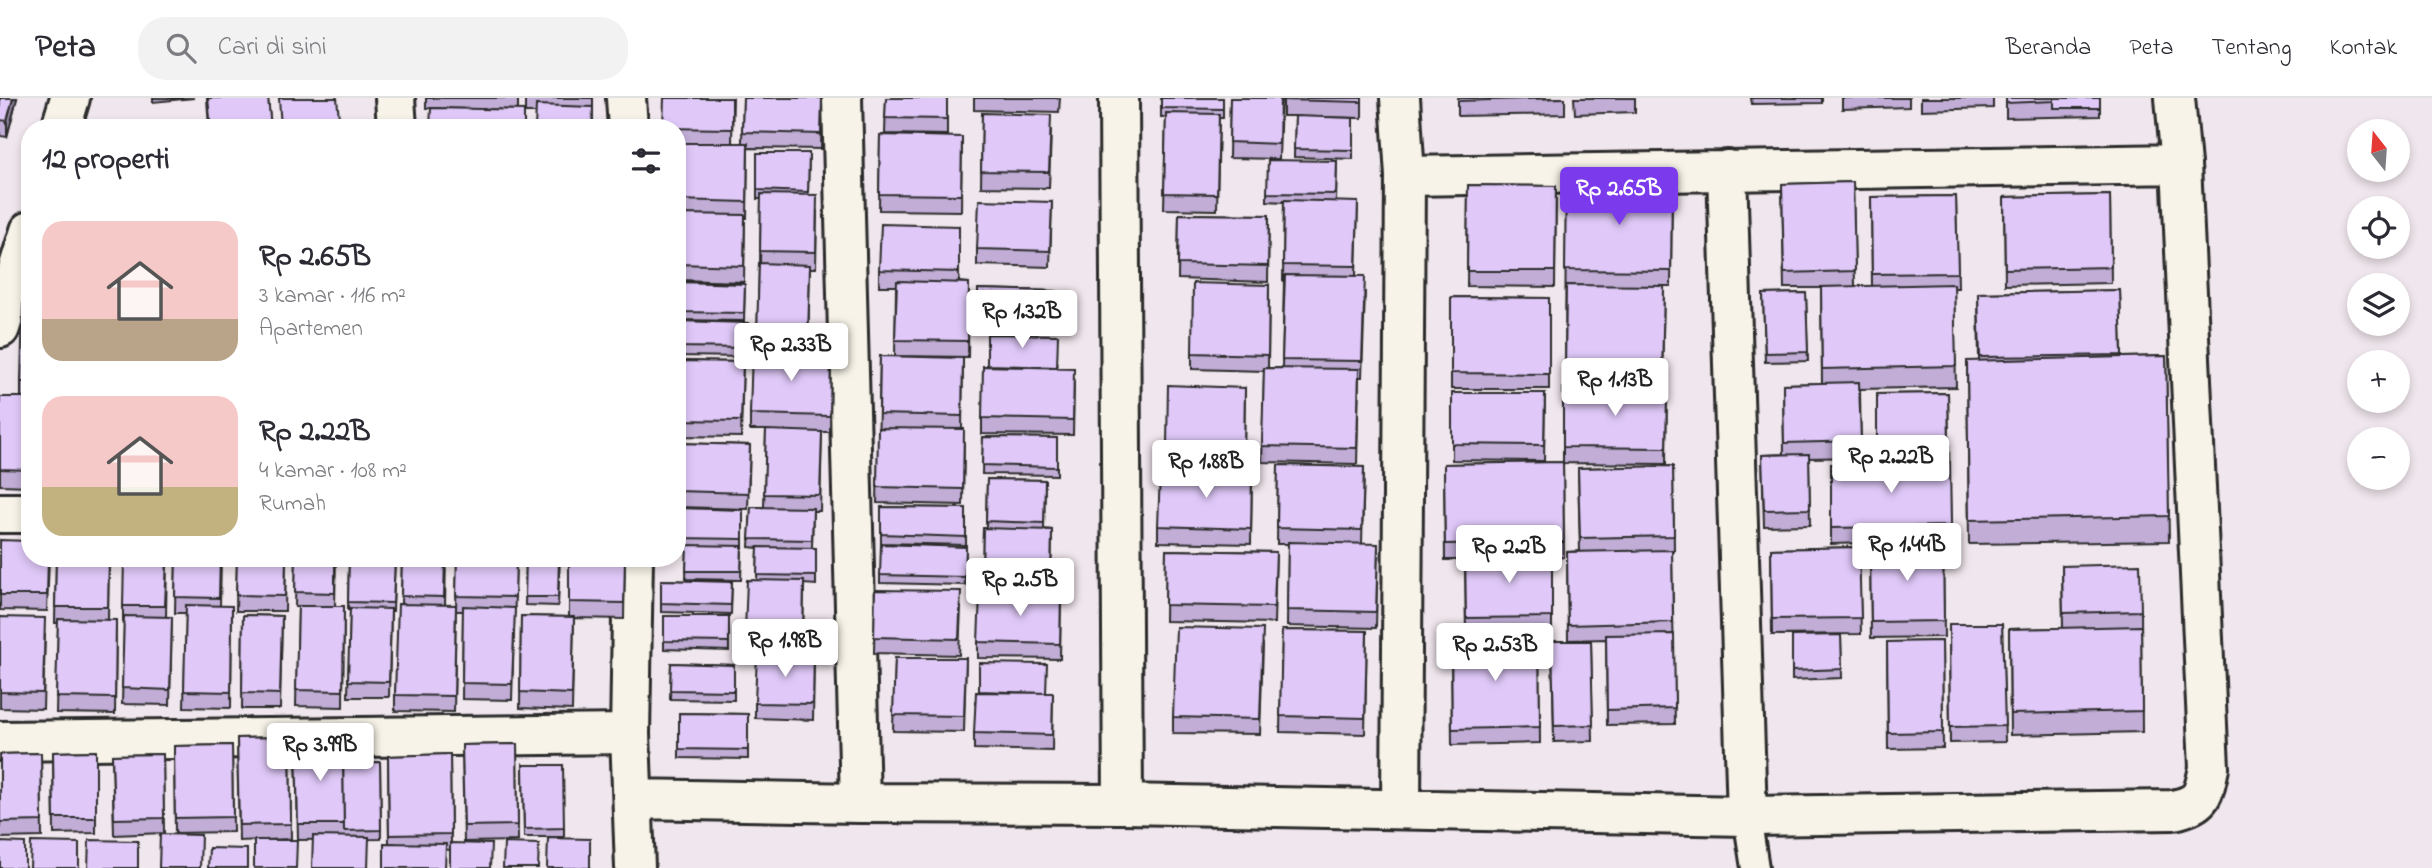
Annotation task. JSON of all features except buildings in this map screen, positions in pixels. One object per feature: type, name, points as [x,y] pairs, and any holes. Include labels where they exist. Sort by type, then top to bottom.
[{"type":"street","points":[[64,119],[70,98]]},
{"type":"street","points":[[395,98],[396,119]]},
{"type":"street","points":[[626,98],[627,119]]},
{"type":"street","points":[[842,98],[860,803]]},
{"type":"street","points":[[1119,98],[1123,804]]},
{"type":"street","points":[[1400,98],[1405,176],[1401,809]]},
{"type":"street","points":[[634,799],[1123,804],[1747,816],[2173,810],[2189,807],[2202,797],[2209,768],[2181,164],[2175,98]]},
{"type":"street","points":[[1405,176],[2181,164]]},
{"type":"street","points":[[1727,170],[1747,816]]},
{"type":"street","points":[[12,314],[21,272]]},
{"type":"street","points":[[0,513],[21,513]]},
{"type":"street","points":[[633,567],[630,734],[635,868]]},
{"type":"street","points":[[0,741],[630,734]]},
{"type":"lane","points":[[1747,816],[1755,868]]}]
